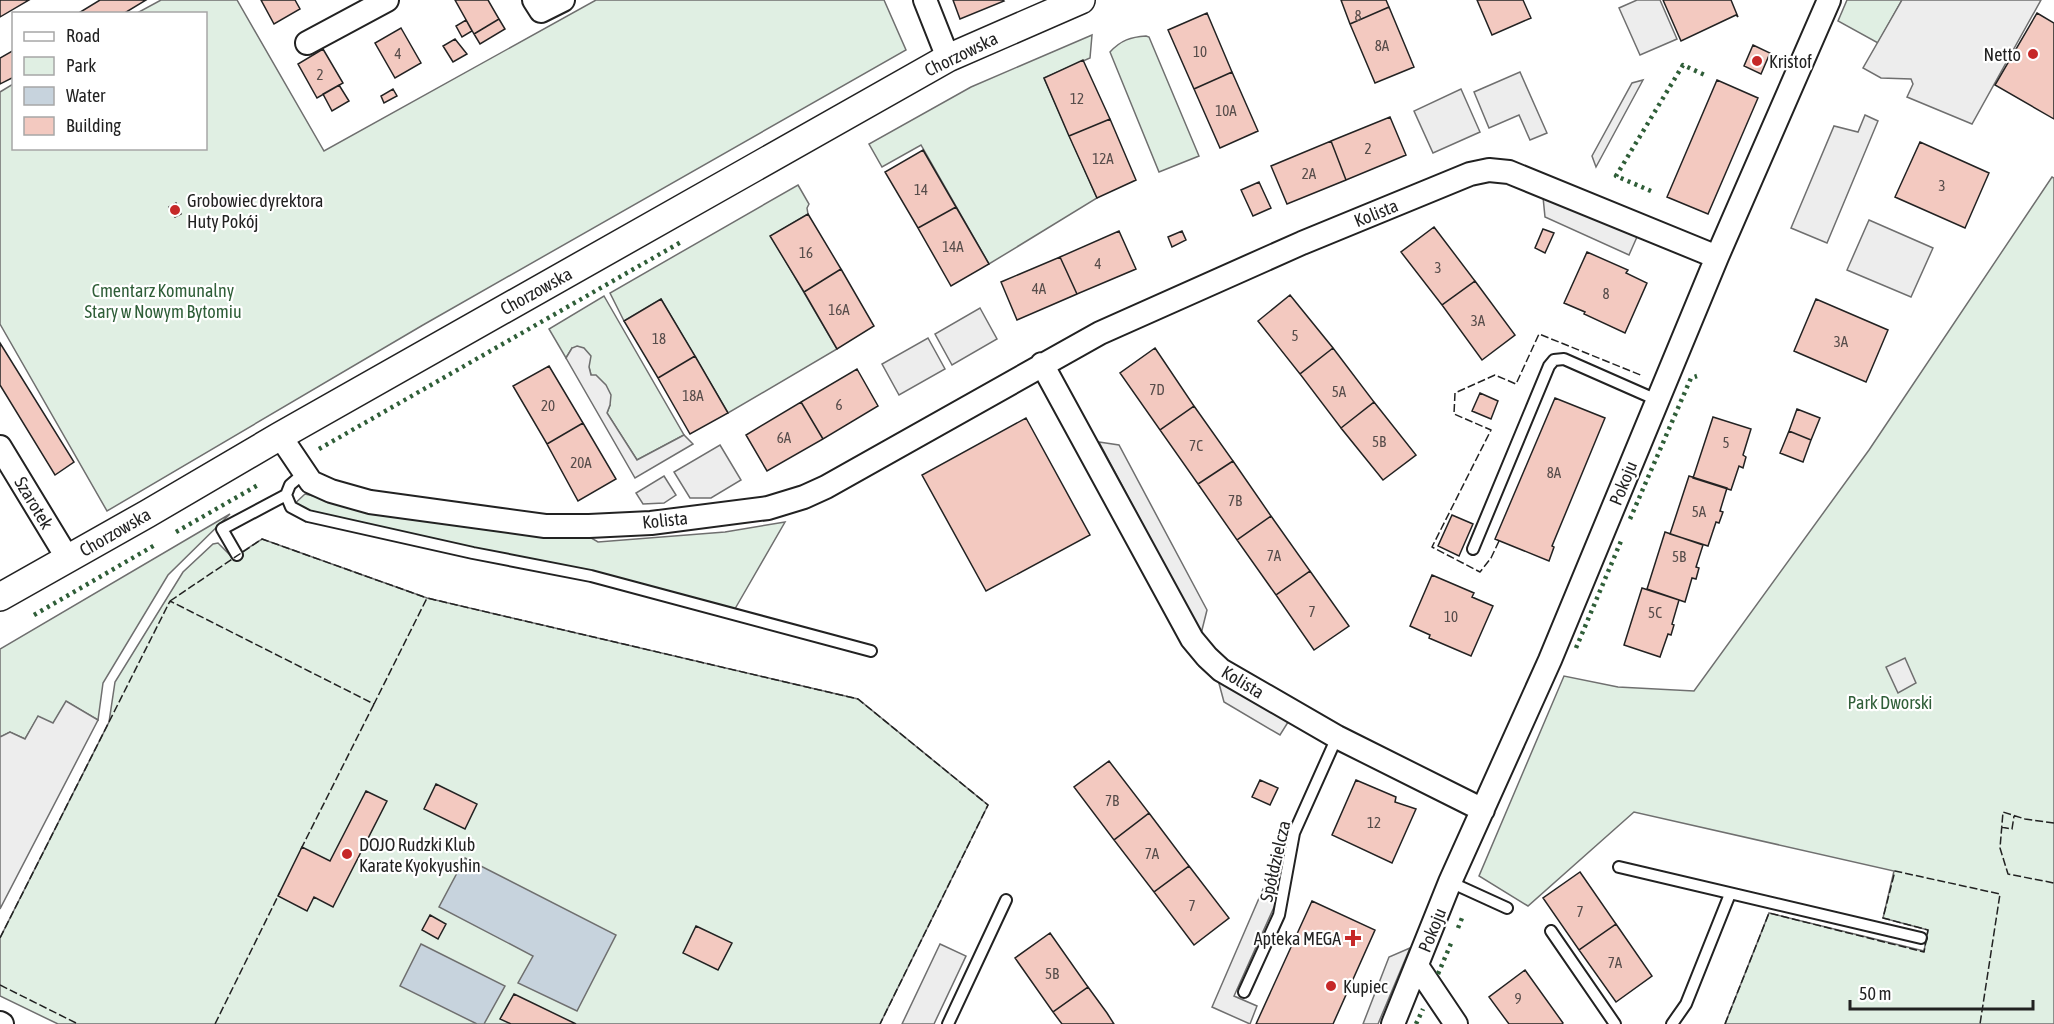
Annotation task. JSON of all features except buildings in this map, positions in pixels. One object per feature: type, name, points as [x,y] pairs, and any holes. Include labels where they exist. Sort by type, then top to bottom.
[{"type":"street","points":[[307,43],[387,0]]},
{"type":"street","points":[[534,0],[541,11],[563,0]]},
{"type":"street","points":[[924,0],[948,58]]},
{"type":"street","name":"Chorzowska","points":[[0,597],[948,58],[1081,0]]},
{"type":"street","name":"Pokoju","points":[[1393,1024],[1450,882],[1550,660],[1717,257],[1829,0]]},
{"type":"street","name":"Kolista","points":[[280,436],[311,482],[331,491],[370,501],[544,526],[651,522],[768,508],[804,497],[826,487],[1100,333],[1302,243],[1470,174],[1489,170],[1509,172],[1717,257]]},
{"type":"street","name":"Kolista","points":[[1042,364],[1192,639],[1207,657],[1221,670],[1337,737],[1483,810]]},
{"type":"street","name":"Szarotek","points":[[0,447],[68,559]]},
{"type":"street","name":"Pokoju","points":[[1417,966],[1456,1024]]},
{"type":"lane","points":[[1473,549],[1549,366],[1554,360],[1564,359],[1658,400]]},
{"type":"lane","points":[[237,555],[222,529],[286,495],[290,485],[304,473]]},
{"type":"lane","points":[[286,495],[291,507],[308,516],[473,553],[591,576],[871,651]]},
{"type":"lane","name":"Spółdzielcza","points":[[1244,992],[1279,915],[1294,833],[1337,737]]},
{"type":"lane","points":[[1619,867],[1921,938]]},
{"type":"lane","points":[[1450,882],[1507,908]]},
{"type":"lane","points":[[1672,1024],[1686,1004],[1730,894]]},
{"type":"lane","points":[[948,1024],[1006,900]]},
{"type":"lane","points":[[1551,931],[1615,1024]]},
{"type":"green space","name":"Cmentarz Komunalny Stary w Nowym Bytomiu","points":[[161,0],[237,0],[324,151],[596,0],[884,0],[906,50],[423,325],[107,511],[0,324],[0,92],[12,85],[12,150],[207,150],[207,12],[139,12]]},
{"type":"green space","points":[[1847,0],[1902,0],[1878,43],[1838,21]]},
{"type":"green space","points":[[1092,35],[1090,58],[1044,78],[1097,198],[989,264],[921,145],[882,167],[869,144],[971,87]]},
{"type":"green space","points":[[1149,37],[1199,156],[1159,172],[1110,52],[1126,40]]},
{"type":"green space","name":"Park Dworski","points":[[2052,177],[2054,178],[2054,1024],[1725,1024],[1769,913],[1924,951],[1928,930],[1883,918],[1894,871],[1634,812],[1528,906],[1479,876],[1564,676],[1618,687],[1694,691],[1869,450]]},
{"type":"green space","points":[[798,185],[809,204],[808,214],[771,236],[837,349],[728,413],[661,299],[624,321],[610,293]]},
{"type":"green space","points":[[604,296],[684,435],[637,460],[607,413],[610,405],[591,375],[589,367],[572,348],[566,358],[549,329]]},
{"type":"green space","points":[[305,494],[352,505],[588,536],[598,542],[725,532],[785,522],[732,614],[291,507]]},
{"type":"green space","points":[[230,514],[168,575],[103,683],[98,720],[67,702],[53,724],[38,717],[25,739],[10,732],[0,737],[0,649]]},
{"type":"green space","points":[[262,539],[427,598],[858,699],[988,805],[880,1024],[58,1024],[0,996],[0,938],[109,722],[115,682],[183,572],[213,544],[218,543],[233,558]]},
{"type":"shaded area","points":[[1637,0],[1660,0],[1677,39],[1640,55],[1619,8]]},
{"type":"shaded area","points":[[1902,0],[2041,0],[1972,124],[1907,97],[1913,84],[1911,79],[1881,78],[1863,68]]},
{"type":"shaded area","points":[[1520,72],[1547,133],[1530,140],[1519,115],[1489,128],[1474,92]]},
{"type":"shaded area","points":[[1643,80],[1596,167],[1592,156],[1632,83]]},
{"type":"shaded area","points":[[1461,89],[1480,132],[1433,153],[1414,111]]},
{"type":"shaded area","points":[[1865,115],[1878,121],[1827,243],[1791,228],[1834,126],[1858,132]]},
{"type":"shaded area","points":[[1543,197],[1637,237],[1629,255],[1545,217]]},
{"type":"shaded area","points":[[1869,220],[1933,248],[1911,297],[1847,270]]},
{"type":"shaded area","points":[[980,308],[997,339],[952,365],[935,334]]},
{"type":"shaded area","points":[[928,338],[945,369],[899,395],[882,364]]},
{"type":"shaded area","points":[[577,346],[584,348],[591,356],[589,367],[591,375],[596,375],[606,385],[611,395],[607,413],[637,460],[684,435],[693,444],[635,478],[566,358],[572,348]]},
{"type":"shaded area","points":[[1099,442],[1119,445],[1207,610],[1201,634]]},
{"type":"shaded area","points":[[720,445],[741,480],[711,498],[690,498],[674,472]]},
{"type":"shaded area","points":[[664,476],[676,495],[664,503],[643,504],[636,493]]},
{"type":"shaded area","points":[[1905,658],[1916,683],[1898,693],[1886,667]]},
{"type":"shaded area","points":[[1217,676],[1290,719],[1280,735],[1224,702]]},
{"type":"shaded area","points":[[66,701],[98,720],[0,909],[0,737],[10,732],[25,739],[38,716],[53,723]]},
{"type":"shaded area","points":[[1263,889],[1279,896],[1234,996],[1257,1006],[1250,1024],[1212,1007]]},
{"type":"shaded area","points":[[940,944],[966,956],[934,1024],[902,1024]]},
{"type":"shaded area","points":[[1410,948],[1378,1024],[1363,1024],[1389,957]]},
{"type":"water","points":[[465,858],[616,935],[577,1011],[518,983],[533,956],[439,907]]},
{"type":"water","points":[[421,944],[505,986],[484,1024],[477,1024],[400,986]]},
{"type":"hedge","points":[[1651,191],[1616,176],[1683,65],[1707,76]]},
{"type":"hedge","points":[[319,449],[681,242]]},
{"type":"hedge","points":[[1630,519],[1691,378],[1697,376]]},
{"type":"hedge","points":[[176,532],[258,485]]},
{"type":"hedge","points":[[1576,648],[1621,541]]},
{"type":"hedge","points":[[34,615],[155,545]]},
{"type":"hedge","points":[[1458,928],[1462,918]]},
{"type":"hedge","points":[[1438,974],[1452,941]]},
{"type":"hedge","points":[[1416,1024],[1423,1009]]},
{"type":"fence","points":[[1499,541],[1491,558],[1480,572],[1432,547],[1491,430],[1454,414],[1455,393],[1495,375],[1516,384],[1539,334],[1643,376]]},
{"type":"fence","points":[[170,601],[262,539],[427,598]]},
{"type":"fence","points":[[0,938],[170,601],[374,704],[427,598],[858,699],[988,805],[880,1024]]},
{"type":"fence","points":[[301,849],[374,704]]},
{"type":"fence","points":[[2054,823],[2025,819],[2003,812],[2000,848],[2008,874],[2054,883]]},
{"type":"fence","points":[[2001,827],[2012,829],[2014,816]]},
{"type":"fence","points":[[1725,1024],[1769,913],[1924,952],[1928,930],[1883,918],[1895,871],[2000,894],[1980,1024]]},
{"type":"fence","points":[[215,1024],[280,892]]},
{"type":"fence","points":[[0,985],[78,1024]]},
{"type":"place","name":"Netto","points":[[2033,54]]},
{"type":"place","name":"Kristof","points":[[1757,61]]},
{"type":"place","name":"Grobowiec dyrektora Huty Pokój","points":[[175,210]]},
{"type":"place","name":"DOJO Rudzki Klub Karate Kyokyushin","points":[[347,854]]},
{"type":"place","name":"Apteka MEGA","points":[[1353,938]]},
{"type":"place","name":"Kupiec","points":[[1331,986]]}]
